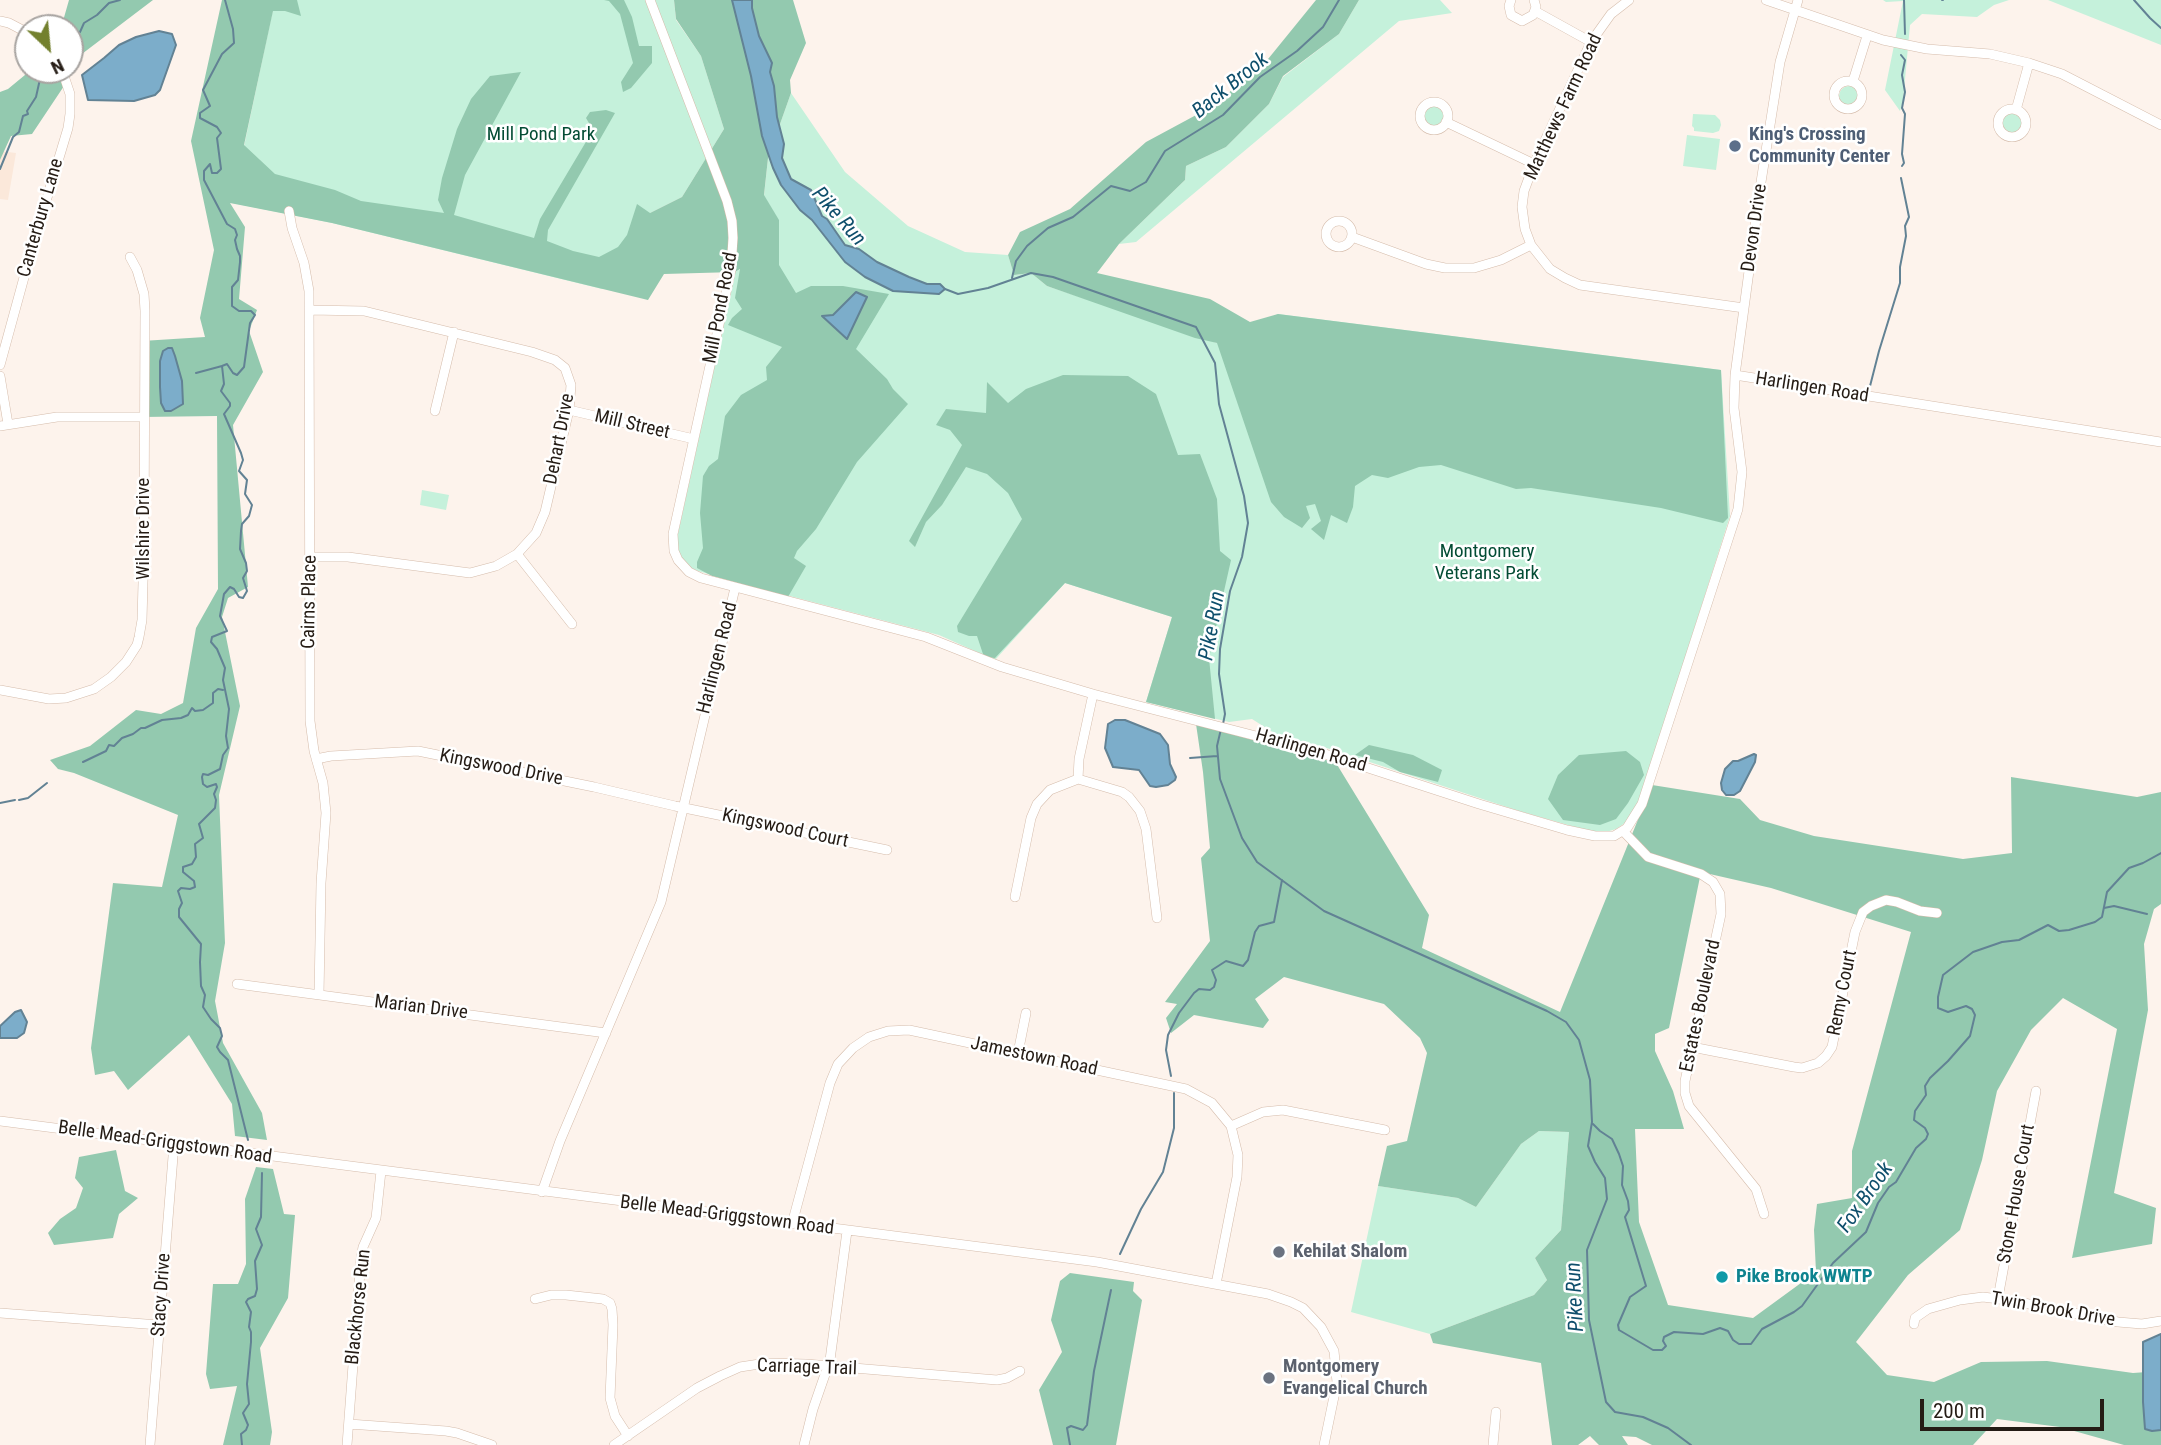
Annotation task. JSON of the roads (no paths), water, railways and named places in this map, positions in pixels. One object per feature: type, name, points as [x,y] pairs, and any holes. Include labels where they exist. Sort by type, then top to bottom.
[{"type":"street","name":"Mill Pond Road","points":[[650,0],[732,221],[731,270],[673,534],[674,551],[681,565],[690,572],[735,588]]},
{"type":"street","points":[[1511,0],[1509,11],[1518,20],[1526,20],[1535,11]]},
{"type":"street","points":[[1534,0],[1535,11]]},
{"type":"street","name":"Matthews Farm Road","points":[[1629,0],[1611,14],[1591,42],[1534,163],[1524,191],[1522,207],[1525,229],[1531,245],[1550,269],[1580,285],[1744,308]]},
{"type":"street","points":[[1766,0],[1867,36],[1907,46],[1990,54],[2029,63],[2062,74],[2161,125]]},
{"type":"street","name":"Devon Drive","points":[[1735,375],[1780,62],[1798,0]]},
{"type":"street","points":[[1535,11],[1591,42]]},
{"type":"street","points":[[1853,81],[1867,36]]},
{"type":"street","points":[[2016,110],[2029,63]]},
{"type":"street","name":"Canterbury Lane","points":[[0,365],[68,128],[70,94],[67,84]]},
{"type":"street","points":[[1446,122],[1534,163]]},
{"type":"street","name":"Cairns Place","points":[[289,211],[307,272],[310,310],[310,721],[323,783],[326,813],[318,995]]},
{"type":"street","points":[[1352,237],[1426,264],[1445,268],[1474,268],[1501,260],[1531,245]]},
{"type":"street","name":"Wilshire Drive","points":[[0,690],[49,699],[80,694],[94,689],[111,677],[126,662],[137,645],[142,620],[144,294],[130,257]]},
{"type":"street","name":"Dehart Drive","points":[[310,310],[364,311],[555,360],[568,373],[571,385],[569,410],[545,512],[536,533],[517,554],[496,566],[470,573],[348,557],[311,557]]},
{"type":"street","points":[[435,411],[454,332]]},
{"type":"street","name":"Harlingen Road","points":[[542,1192],[657,915],[735,588],[926,637],[1002,667],[1093,694],[1347,760],[1479,804],[1585,835],[1608,837],[1623,831],[1632,822],[1645,794],[1738,509],[1742,472],[1734,408],[1735,375],[2161,442]]},
{"type":"street","points":[[0,376],[4,425],[57,417],[144,417]]},
{"type":"street","name":"Mill Street","points":[[569,410],[694,439]]},
{"type":"street","points":[[517,554],[572,624]]},
{"type":"street","points":[[1078,779],[1079,759],[1093,694]]},
{"type":"street","name":"Kingswood Drive","points":[[316,759],[418,751],[683,807]]},
{"type":"street","points":[[1015,897],[1031,818],[1037,804],[1058,785],[1078,779],[1122,792],[1140,811],[1146,829],[1157,918]]},
{"type":"street","name":"Kingswood Court","points":[[683,807],[887,850]]},
{"type":"street","name":"Estates Boulevard","points":[[1623,831],[1648,857],[1701,874],[1713,882],[1720,894],[1721,914],[1684,1085],[1687,1101],[1756,1189],[1764,1214]]},
{"type":"street","name":"Remy Court","points":[[1692,1047],[1794,1067],[1802,1068],[1818,1063],[1832,1047],[1855,932],[1863,912],[1886,900],[1937,914]]},
{"type":"street","name":"Marian Drive","points":[[237,984],[606,1033]]},
{"type":"street","points":[[1018,1053],[1026,1013]]},
{"type":"street","name":"Jamestown Road","points":[[792,1224],[830,1083],[838,1064],[853,1048],[879,1033],[909,1030],[1186,1089],[1212,1102],[1231,1126],[1238,1146],[1238,1166],[1216,1284]]},
{"type":"street","name":"Stone House Court","points":[[1998,1298],[2036,1091]]},
{"type":"street","points":[[1231,1126],[1263,1112],[1283,1110],[1385,1130]]},
{"type":"street","name":"Belle Mead-Griggstown Road","points":[[0,1121],[1097,1262],[1268,1294],[1303,1308],[1321,1326],[1334,1350],[1337,1382],[1324,1445]]},
{"type":"street","name":"Stacy Drive","points":[[150,1445],[174,1144]]},
{"type":"street","name":"Blackhorse Run","points":[[347,1445],[361,1258],[376,1218],[381,1171]]},
{"type":"street","points":[[804,1445],[813,1409],[829,1367],[847,1231]]},
{"type":"street","points":[[535,1299],[566,1295],[603,1299],[610,1303],[613,1325],[610,1398],[615,1416],[628,1436]]},
{"type":"street","name":"Twin Brook Drive","points":[[1913,1324],[1915,1318],[1928,1309],[1968,1298],[1998,1298],[2118,1322],[2143,1324],[2161,1321]]},
{"type":"street","points":[[0,1313],[159,1325]]},
{"type":"street","name":"Carriage Trail","points":[[614,1445],[697,1388],[740,1367],[766,1363],[806,1364],[997,1380],[1020,1371]]},
{"type":"street","points":[[1493,1445],[1496,1412]]},
{"type":"street","points":[[349,1424],[457,1433],[492,1445]]},
{"type":"water","points":[[732,0],[752,0],[759,36],[772,63],[770,72],[784,144],[782,158],[791,179],[811,190],[822,216],[845,245],[859,249],[877,262],[909,277],[927,284],[940,284],[945,289],[939,294],[893,291],[865,277],[845,262],[781,185],[762,136],[751,76]]},
{"type":"water","points":[[159,31],[172,34],[176,45],[160,90],[155,95],[134,101],[88,100],[84,73],[119,45]]},
{"type":"water","points":[[856,292],[867,297],[847,339],[822,316],[833,315]]},
{"type":"water","points":[[172,348],[182,381],[183,404],[171,411],[165,411],[161,403],[160,361],[163,351]]},
{"type":"water","points":[[1115,720],[1125,720],[1160,734],[1168,745],[1175,780],[1168,785],[1150,786],[1139,770],[1113,767],[1105,748],[1108,724]]},
{"type":"water","points":[[1754,754],[1755,762],[1740,791],[1734,795],[1726,795],[1721,783],[1725,769],[1733,761]]},
{"type":"water","points":[[21,1010],[27,1022],[24,1033],[17,1038],[0,1038],[0,1026]]},
{"type":"water","points":[[2161,1334],[2161,1430],[2152,1431],[2145,1429],[2143,1342]]},
{"type":"waterway","points":[[84,23],[109,3],[120,0]]},
{"type":"waterway","points":[[225,0],[234,43],[222,54],[203,90],[210,106],[200,113],[200,118],[217,127],[221,133],[217,138],[221,169],[212,173],[210,164],[204,171],[204,180],[227,224],[235,229],[237,235],[235,240],[240,262],[238,280],[232,287],[232,306],[239,311],[251,311],[255,315],[250,323],[244,367],[237,375],[227,364],[222,366],[224,384],[221,391],[230,403],[224,414],[241,453],[243,460],[239,471],[247,480],[245,494],[252,505],[241,531],[240,549],[246,563],[247,571],[243,578],[247,591],[243,598],[230,587],[224,594],[220,616],[227,631],[212,637],[211,642],[225,668],[223,680],[229,709],[226,736],[228,748],[223,755],[220,769],[208,775],[203,774],[203,784],[207,787],[216,784],[215,808],[199,824],[203,838],[195,844],[196,857],[192,864],[183,867],[183,872],[194,881],[195,887],[181,888],[178,891],[182,903],[179,917],[201,944],[201,986],[205,995],[203,1007],[220,1028],[222,1036],[217,1047],[228,1060],[248,1140]]},
{"type":"waterway","name":"Back Brook","points":[[1012,278],[1016,261],[1027,246],[1048,228],[1073,217],[1111,186],[1130,191],[1146,182],[1165,151],[1223,115],[1260,77],[1297,51],[1323,27],[1339,0]]},
{"type":"waterway","points":[[1904,0],[1905,34]]},
{"type":"waterway","points":[[2134,0],[2161,28]]},
{"type":"waterway","points":[[1901,55],[1905,60],[1902,75],[1905,92],[1902,108],[1905,114],[1902,166]]},
{"type":"waterway","points":[[0,169],[13,137],[19,132],[23,116],[28,114],[27,111],[36,97],[39,84]]},
{"type":"waterway","points":[[1869,390],[1900,283],[1905,226],[1909,217],[1901,178]]},
{"type":"waterway","name":"Pike Run","points":[[945,289],[958,294],[988,288],[1031,273],[1053,277],[1196,327],[1215,363],[1219,404],[1244,496],[1248,523],[1242,557],[1230,591],[1220,649],[1219,674],[1225,714],[1223,724]]},
{"type":"waterway","points":[[196,373],[222,366]]},
{"type":"waterway","points":[[83,762],[106,751],[109,745],[114,746],[122,738],[141,728],[162,720],[181,718],[188,715],[192,708],[195,711],[203,710],[213,703],[213,693],[218,689],[223,690]]},
{"type":"waterway","name":"Pike Run","points":[[1221,729],[1217,746],[1220,779],[1242,838],[1257,862],[1324,911],[1547,1011],[1566,1022],[1579,1040],[1590,1080],[1592,1122],[1588,1146],[1605,1178],[1607,1199],[1587,1250],[1589,1320],[1606,1402],[1615,1412],[1643,1417],[1668,1428],[1691,1445]]},
{"type":"waterway","points":[[1190,758],[1217,756]]},
{"type":"waterway","points":[[19,800],[28,798],[47,783]]},
{"type":"waterway","points":[[0,803],[15,800]]},
{"type":"waterway","name":"Fox Brook","points":[[1593,1124],[1612,1139],[1623,1166],[1622,1185],[1629,1210],[1625,1217],[1646,1286],[1630,1297],[1618,1325],[1619,1330],[1653,1350],[1662,1350],[1666,1346],[1664,1337],[1674,1332],[1703,1334],[1720,1328],[1728,1331],[1739,1344],[1751,1344],[1762,1329],[1802,1306],[1833,1263],[1866,1232],[1878,1203],[1896,1182],[1916,1148],[1926,1139],[1928,1134],[1925,1128],[1914,1120],[1915,1111],[1926,1095],[1925,1086],[1930,1078],[1970,1036],[1975,1015],[1972,1009],[1966,1006],[1948,1012],[1938,1008],[1943,975],[1973,952],[2002,942],[2019,940],[2048,925],[2059,931],[2095,922],[2102,917],[2107,892],[2129,868],[2161,853]]},
{"type":"waterway","points":[[1171,1076],[1166,1050],[1168,1035],[1179,1013],[1199,989],[1210,990],[1214,987],[1216,980],[1212,970],[1226,961],[1243,966],[1248,960],[1259,926],[1274,922],[1282,880]]},
{"type":"waterway","points":[[2104,908],[2114,906],[2147,914]]},
{"type":"waterway","points":[[1120,1254],[1141,1209],[1163,1172],[1174,1128],[1174,1093]]},
{"type":"waterway","points":[[242,1445],[241,1434],[248,1425],[243,1413],[249,1404],[247,1384],[251,1342],[251,1312],[246,1302],[255,1296],[257,1289],[255,1261],[262,1245],[256,1229],[261,1217],[262,1173]]},
{"type":"waterway","points":[[1070,1445],[1067,1428],[1071,1426],[1083,1430],[1087,1425],[1094,1371],[1111,1290]]},
{"type":"place","name":"King's Crossing Community Center","points":[[1735,146]]},
{"type":"place","name":"Kehilat Shalom","points":[[1279,1252]]},
{"type":"place","name":"Pike Brook WWTP","points":[[1722,1277]]},
{"type":"place","name":"Montgomery Evangelical Church","points":[[1269,1378]]},
{"type":"park label","name":"Mill Pond Park","points":[[541,135]]},
{"type":"park label","name":"Montgomery Veterans Park","points":[[1487,563]]}]
